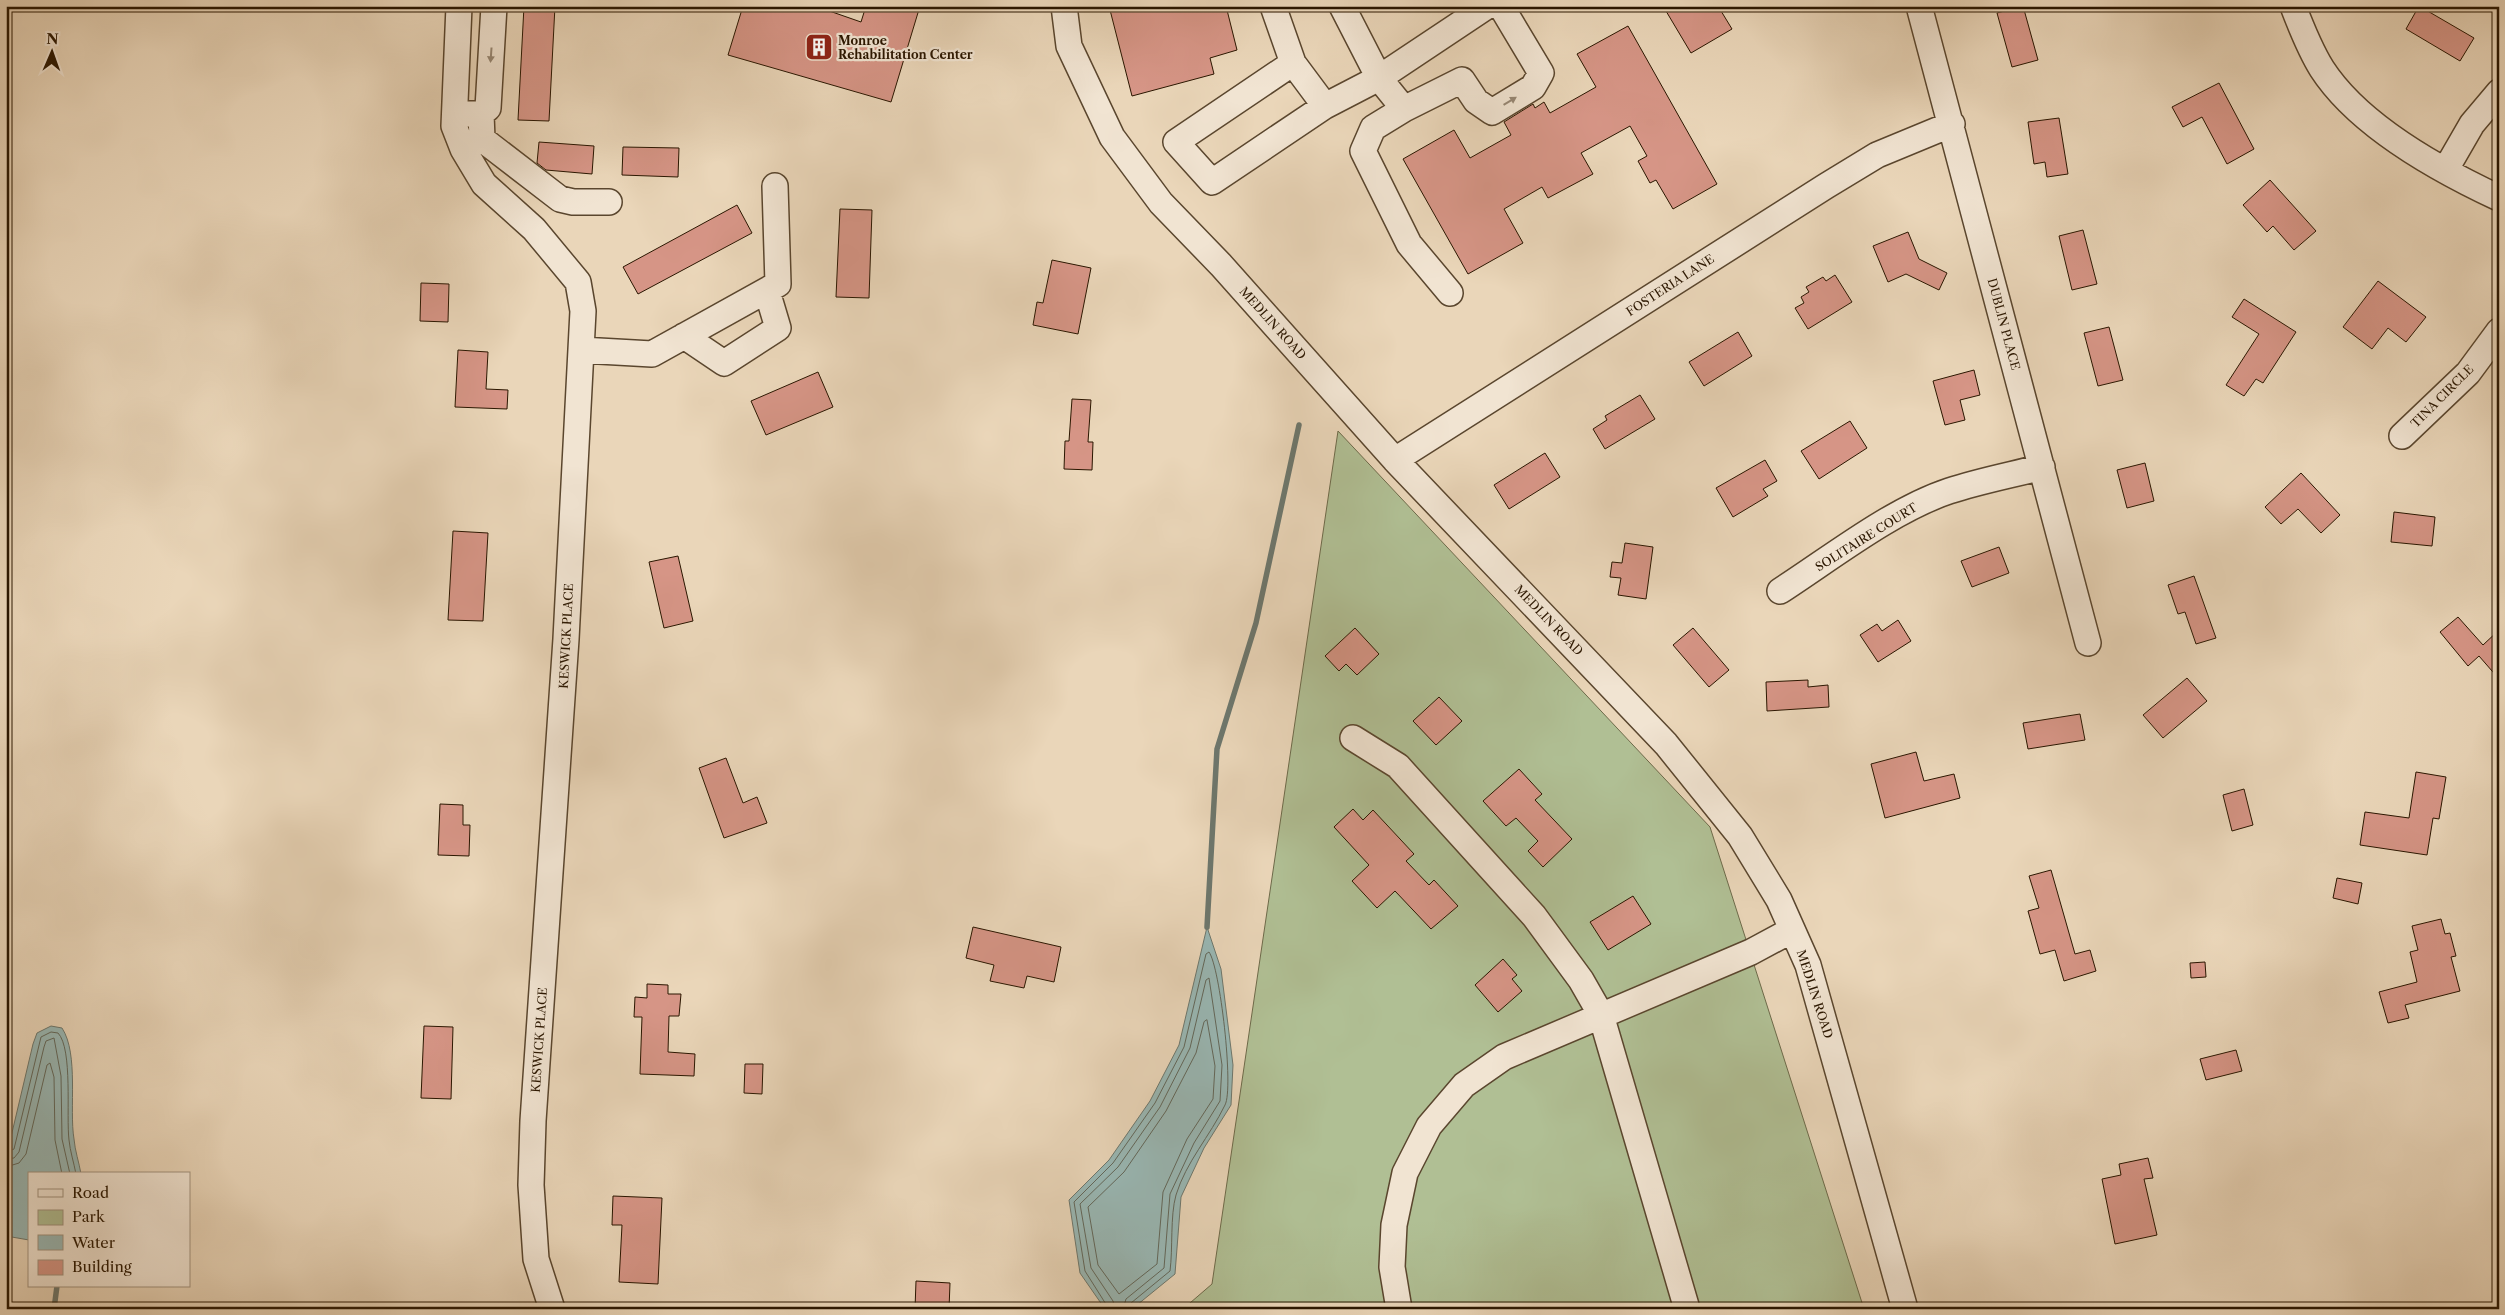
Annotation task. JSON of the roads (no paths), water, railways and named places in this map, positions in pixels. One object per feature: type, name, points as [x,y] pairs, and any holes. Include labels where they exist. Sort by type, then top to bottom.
[{"type":"street","name":"MEDLIN ROAD","points":[[1064,6],[1069,46],[1112,137],[1161,203],[1221,265],[1395,460],[1666,744],[1740,836],[1779,900],[1808,965],[1905,1309]]},
{"type":"street","points":[[1273,6],[1293,63],[1325,106]]},
{"type":"street","points":[[1342,6],[1379,78],[1404,109]]},
{"type":"street","points":[[1293,63],[1176,142],[1212,182],[1325,106],[1379,78],[1487,6]]},
{"type":"street","points":[[1450,293],[1409,244],[1363,150],[1373,128],[1404,109],[1462,80],[1476,101],[1492,112],[1533,87],[1541,73],[1501,6]]},
{"type":"street","name":"DUBLIN PLACE","points":[[1920,6],[2088,643]]},
{"type":"street","points":[[2293,6],[2322,69],[2350,102],[2405,147],[2499,198]]},
{"type":"street","points":[[454,113],[481,114],[488,108],[494,10],[459,9]]},
{"type":"street","name":"KESWICK PLACE","points":[[459,9],[454,126],[462,149],[484,184],[534,229],[578,282],[583,311],[566,639],[534,1111],[531,1185],[536,1260],[552,1309]]},
{"type":"street","points":[[2446,169],[2472,124],[2499,92]]},
{"type":"street","points":[[481,114],[482,139],[560,199],[573,202],[609,202]]},
{"type":"street","name":"FOSTERIA LANE","points":[[1395,460],[1877,155],[1952,124]]},
{"type":"street","points":[[581,350],[652,354],[778,284],[775,186]]},
{"type":"street","points":[[684,336],[724,363],[778,328],[767,291]]},
{"type":"street","name":"TINA CIRCLE","points":[[2402,436],[2468,373],[2499,331]]},
{"type":"street","name":"SOLITAIRE COURT","points":[[1780,591],[1894,517],[1922,503],[1948,491],[2042,467]]},
{"type":"street","points":[[1353,738],[1398,766],[1534,916],[1581,980],[1601,1015],[1687,1309]]},
{"type":"street","points":[[1399,1309],[1392,1267],[1394,1225],[1405,1173],[1430,1126],[1464,1085],[1504,1057],[1751,952],[1792,930]]},
{"type":"water","points":[[1207,927],[1221,969],[1233,1065],[1231,1105],[1204,1148],[1181,1197],[1175,1274],[1132,1309],[1105,1309],[1080,1273],[1069,1200],[1109,1160],[1150,1101],[1179,1045]]},
{"type":"water","points":[[51,1026],[62,1028],[67,1039],[72,1067],[75,1148],[81,1172],[28,1172],[28,1240],[6,1236],[6,1158],[37,1033]]},
{"type":"waterway","points":[[1207,927],[1217,749],[1256,623],[1299,425]]},
{"type":"waterway","points":[[54,1309],[57,1288]]},
{"type":"place","name":"Monroe Rehabilitation Center","points":[[819,47]]}]
